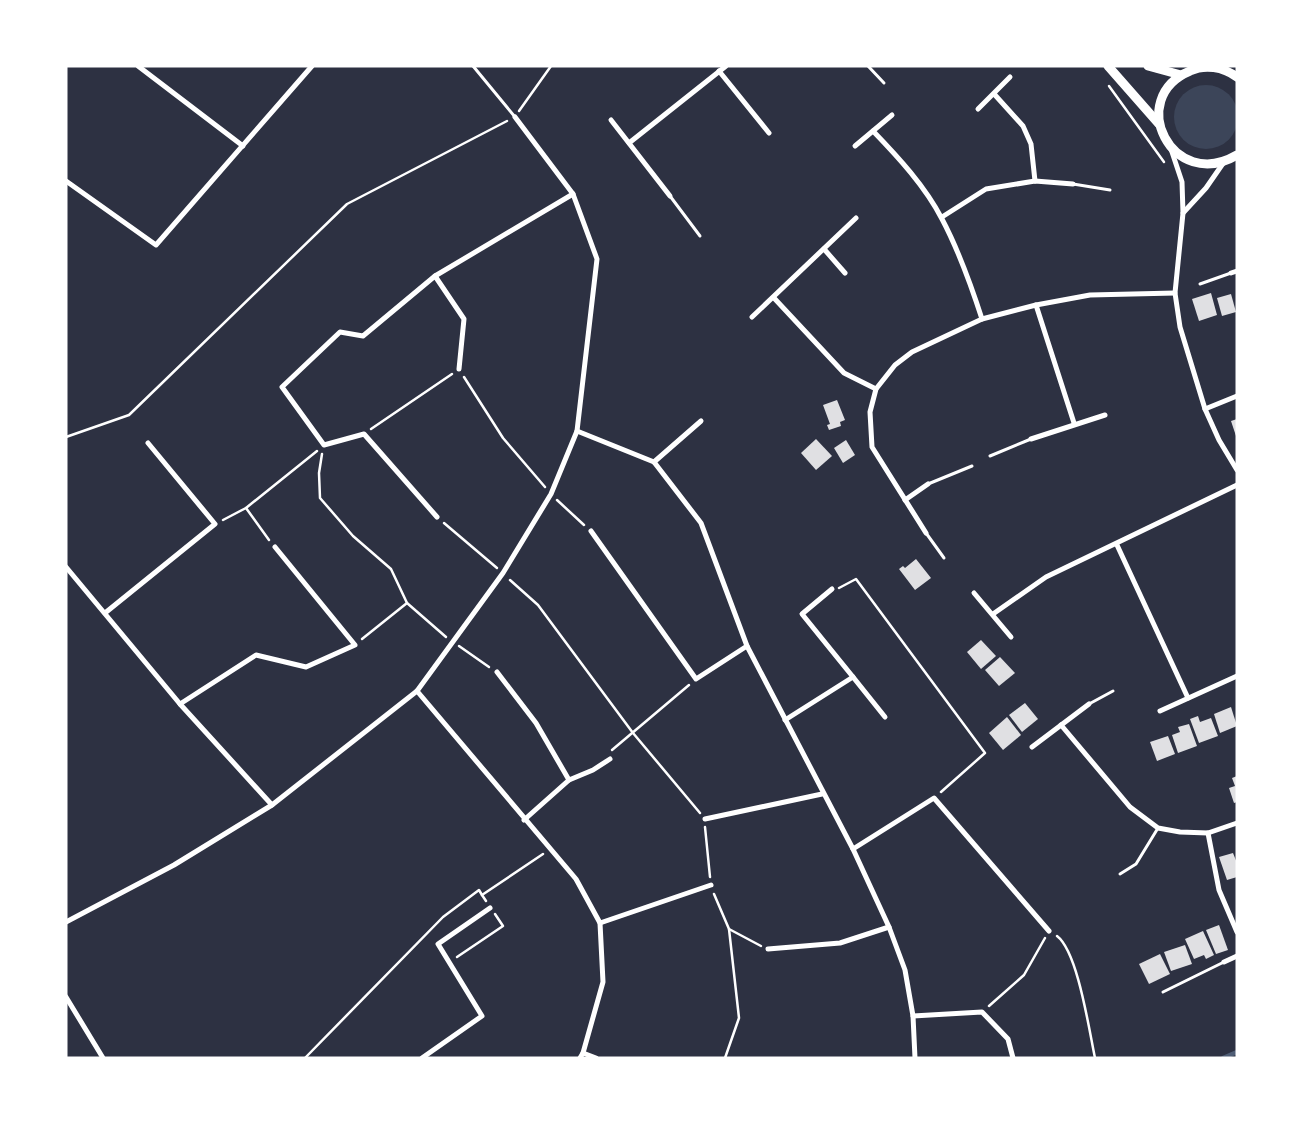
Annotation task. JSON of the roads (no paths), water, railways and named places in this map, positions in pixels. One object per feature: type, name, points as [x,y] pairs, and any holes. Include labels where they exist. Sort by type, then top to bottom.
[{"type":"main road","points":[[1108,66],[1159,124]]},
{"type":"main road","points":[[1148,66],[1181,75]]},
{"type":"main road","points":[[1237,77],[1230,72],[1214,67],[1197,68],[1181,75],[1170,84],[1163,96],[1159,110],[1159,124],[1163,137],[1171,149],[1186,160],[1205,165],[1224,162],[1237,155]]},
{"type":"street","points":[[138,66],[243,146]]},
{"type":"street","points":[[66,181],[156,245],[312,66]]},
{"type":"street","points":[[629,143],[726,66]]},
{"type":"street","points":[[719,71],[769,133]]},
{"type":"street","points":[[978,109],[995,95],[1010,77]]},
{"type":"street","points":[[995,95],[1024,126],[1031,144],[1035,181]]},
{"type":"street","points":[[855,146],[892,115]]},
{"type":"street","points":[[66,922],[174,865],[272,805],[417,690],[503,573],[551,494],[577,431],[597,259],[573,194],[515,117]]},
{"type":"street","points":[[611,120],[670,196]]},
{"type":"street","points":[[873,131],[900,160],[942,217],[965,269],[982,319]]},
{"type":"street","points":[[1171,149],[1182,182],[1183,213],[1175,293],[1180,326],[1205,409],[1219,440],[1237,470]]},
{"type":"street","points":[[1183,213],[1206,188],[1224,162]]},
{"type":"street","points":[[942,217],[986,189],[1035,181],[1072,184]]},
{"type":"street","points":[[437,517],[364,434],[324,445],[282,387],[340,332],[363,336],[435,276],[573,194]]},
{"type":"street","points":[[752,317],[856,218]]},
{"type":"street","points":[[824,249],[844,273]]},
{"type":"street","points":[[435,276],[464,319],[459,369]]},
{"type":"street","points":[[926,533],[872,447],[870,412],[876,390],[896,365],[912,352],[982,319],[1036,305],[1090,295],[1175,293]]},
{"type":"street","points":[[774,298],[844,373],[876,390]]},
{"type":"street","points":[[1036,305],[1074,423]]},
{"type":"street","points":[[1205,409],[1237,396]]},
{"type":"street","points":[[1030,439],[1074,423],[1105,415]]},
{"type":"street","points":[[654,462],[701,421]]},
{"type":"street","points":[[577,431],[654,462],[701,523],[747,646],[822,794],[853,849],[889,927],[905,970],[912,1016],[914,1058]]},
{"type":"street","points":[[105,613],[215,524],[148,443]]},
{"type":"street","points":[[905,500],[928,484]]},
{"type":"street","points":[[994,614],[1046,577],[1116,545],[1237,485]]},
{"type":"street","points":[[591,531],[696,679],[747,646]]},
{"type":"street","points":[[1116,545],[1188,698]]},
{"type":"street","points":[[180,704],[256,655],[306,667],[355,645],[275,548]]},
{"type":"street","points":[[66,567],[180,704],[272,805]]},
{"type":"street","points":[[832,589],[802,614],[885,717]]},
{"type":"street","points":[[974,593],[994,614],[1011,638]]},
{"type":"street","points":[[497,672],[536,722],[569,780]]},
{"type":"street","points":[[1160,711],[1237,676]]},
{"type":"street","points":[[785,720],[853,677]]},
{"type":"street","points":[[417,690],[524,820],[576,879],[600,923],[603,982],[582,1055],[596,1058]]},
{"type":"street","points":[[1032,747],[1089,704]]},
{"type":"street","points":[[1062,725],[1130,807],[1158,828],[1180,832],[1208,833],[1237,823]]},
{"type":"street","points":[[524,820],[569,780],[593,770],[610,759]]},
{"type":"street","points":[[705,819],[822,794]]},
{"type":"street","points":[[853,849],[934,798],[1049,930]]},
{"type":"street","points":[[1208,833],[1219,890],[1237,932]]},
{"type":"street","points":[[600,923],[710,885]]},
{"type":"street","points":[[422,1058],[482,1016],[438,944],[490,908]]},
{"type":"street","points":[[768,949],[840,943],[889,927]]},
{"type":"street","points":[[1224,962],[1237,956]]},
{"type":"street","points":[[66,997],[103,1058]]},
{"type":"street","points":[[912,1016],[982,1012],[1008,1039],[1013,1058]]},
{"type":"lane","points":[[473,66],[515,117]]},
{"type":"lane","points":[[868,66],[884,83]]},
{"type":"lane","points":[[1072,184],[1110,190]]},
{"type":"lane","points":[[670,196],[700,236]]},
{"type":"lane","points":[[1200,284],[1234,272]]},
{"type":"lane","points":[[990,456],[1030,439]]},
{"type":"lane","points":[[928,484],[972,466]]},
{"type":"lane","points":[[926,533],[944,558]]},
{"type":"lane","points":[[1089,704],[1113,691]]},
{"type":"lane","points":[[1120,874],[1136,864],[1158,828]]},
{"type":"lane","points":[[1163,992],[1224,962]]},
{"type":"waterway","points":[[1223,1058],[1237,1052]]}]
